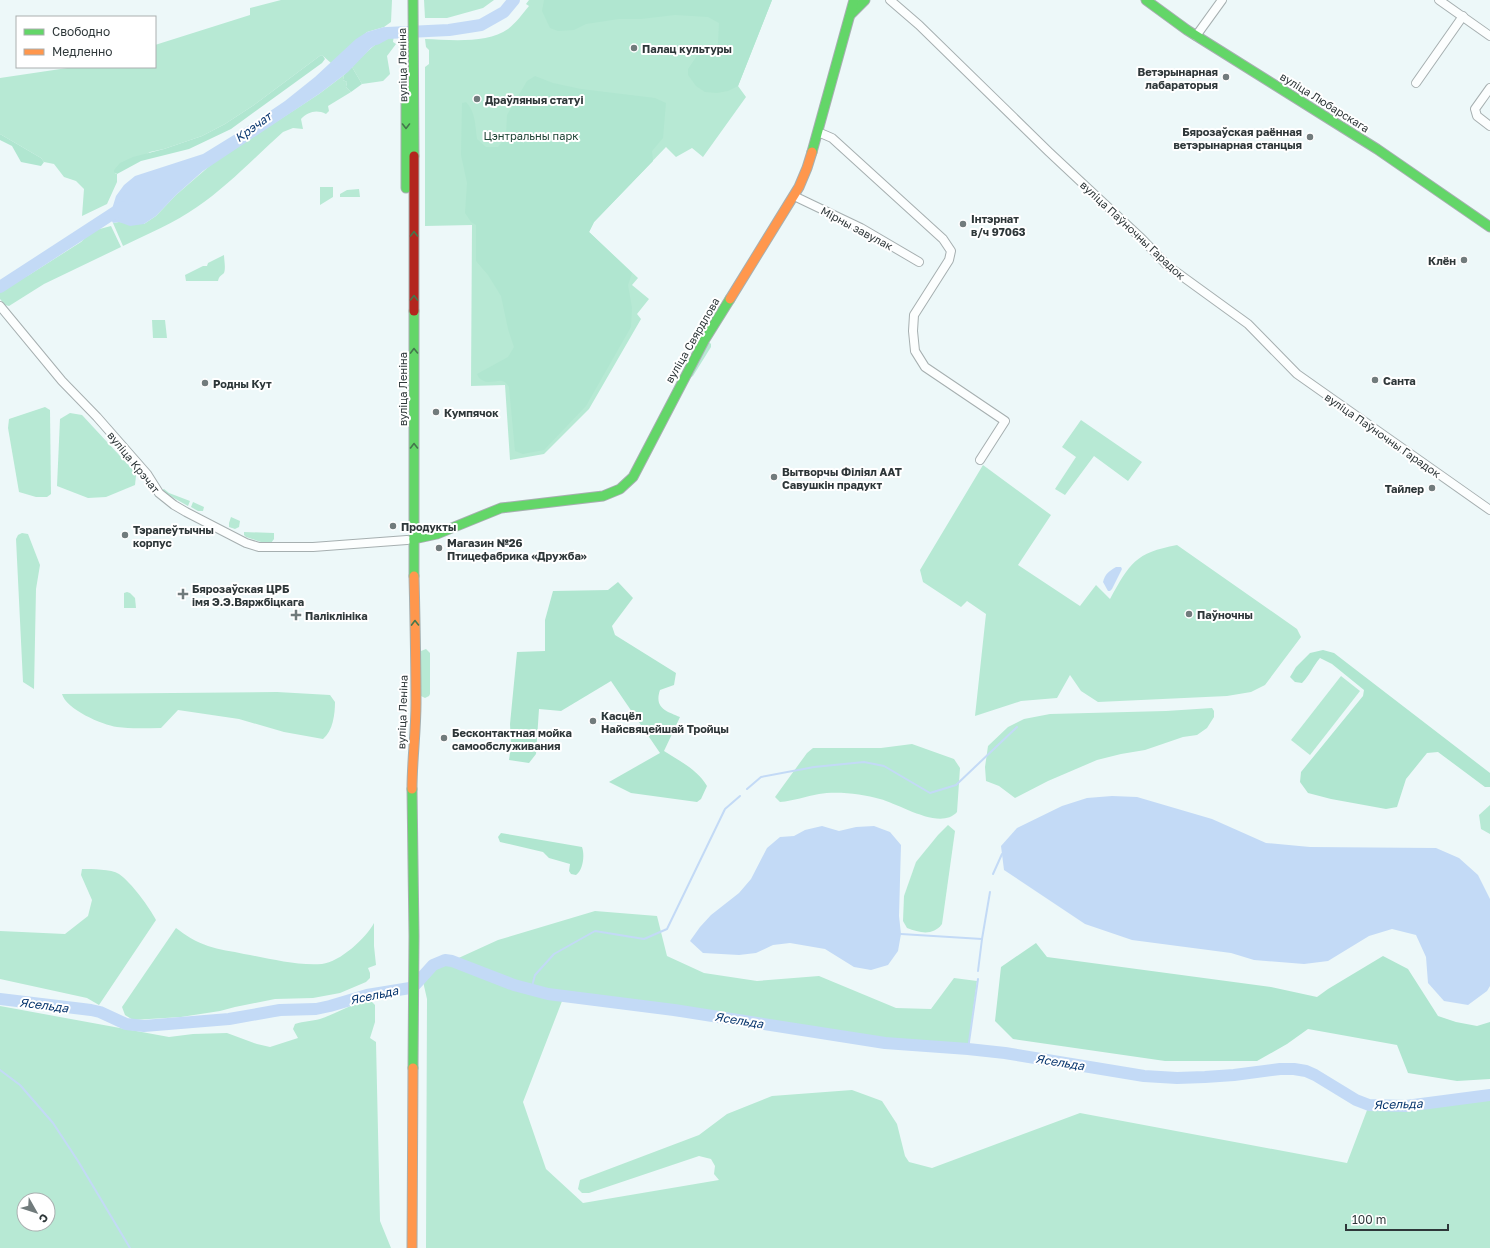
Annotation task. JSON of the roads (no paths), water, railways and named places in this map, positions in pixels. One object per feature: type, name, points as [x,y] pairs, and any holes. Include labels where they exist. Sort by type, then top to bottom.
[{"type":"main road","name":"вуліца Леніна","points":[[406,0],[410,16]]},
{"type":"main road","name":"вуліца Леніна","points":[[412,1248],[414,936],[412,760],[409,750],[410,16],[413,0]]},
{"type":"main road","name":"вуліца Свярдлова","points":[[410,539],[437,534],[501,508],[604,496],[615,492],[633,477],[705,339],[794,196],[808,168],[854,0]]},
{"type":"main road","points":[[850,16],[865,0]]},
{"type":"main road","name":"вуліца Любарскага","points":[[1146,0],[1196,36],[1377,149],[1490,227]]},
{"type":"street","name":"вуліца Паўночны Гарадок","points":[[890,0],[919,25],[1049,152],[1142,239],[1168,266],[1248,324],[1297,374],[1490,510]]},
{"type":"street","points":[[1196,36],[1222,0]]},
{"type":"street","points":[[1440,0],[1490,36]]},
{"type":"street","points":[[1416,83],[1462,16]]},
{"type":"street","points":[[1490,88],[1475,109],[1477,116],[1490,126]]},
{"type":"street","points":[[818,132],[832,138],[943,239],[951,251],[950,260],[914,315],[913,331],[915,351],[925,367],[1005,421],[980,460]]},
{"type":"street","name":"Мірны завулак","points":[[794,196],[861,228],[919,262]]},
{"type":"street","name":"вуліца Крэчат","points":[[0,306],[62,381],[97,417],[147,474],[159,493],[186,512],[246,543],[259,547],[313,547],[410,539]]},
{"type":"water","points":[[384,27],[390,31],[389,36],[371,48],[348,72],[319,94],[203,171],[176,195],[156,216],[144,224],[130,226],[119,222],[113,223],[107,212],[112,209],[116,196],[124,185],[135,176],[203,154],[285,101],[315,77],[356,39],[367,32]]},
{"type":"water","points":[[1116,567],[1121,567],[1122,569],[1112,589],[1108,591],[1103,582],[1104,579],[1111,570]]},
{"type":"water","points":[[1112,796],[1137,797],[1212,819],[1266,843],[1310,847],[1436,848],[1459,858],[1478,875],[1490,899],[1490,986],[1487,991],[1468,1005],[1444,1001],[1428,983],[1426,957],[1416,935],[1392,929],[1369,936],[1328,961],[1304,964],[1254,960],[1231,953],[1132,940],[1085,924],[1004,870],[1001,846],[1017,828],[1062,806],[1087,798]]},
{"type":"water","points":[[822,826],[839,831],[856,827],[874,826],[890,832],[901,845],[899,916],[901,934],[898,951],[888,965],[871,970],[854,967],[825,949],[790,943],[773,945],[756,953],[739,955],[703,953],[690,941],[711,915],[739,893],[751,879],[767,848],[780,837],[794,836],[805,830]]},
{"type":"waterway","name":"Крэчат","points":[[376,39],[387,33],[449,30],[481,25],[504,12],[514,0]]},
{"type":"waterway","name":"Крэчат","points":[[0,287],[123,207]]},
{"type":"waterway","points":[[747,789],[761,777],[814,767],[864,762],[884,766],[930,793],[956,785],[1017,727]]},
{"type":"waterway","points":[[531,990],[535,975],[554,954],[595,931],[644,939],[667,929],[725,809],[740,796]]},
{"type":"waterway","points":[[993,874],[1002,854]]},
{"type":"waterway","points":[[978,971],[990,892]]},
{"type":"waterway","points":[[901,934],[982,939]]},
{"type":"waterway","name":"Ясельда","points":[[0,999],[91,1010],[100,1012],[126,1024],[144,1026],[229,1019],[280,1010],[316,1009],[367,995],[410,988],[415,985],[433,965],[445,960],[452,961],[514,985],[548,994],[674,1010],[885,1043],[1005,1053],[1144,1076],[1177,1078],[1205,1077],[1280,1069],[1294,1069],[1306,1071],[1315,1075],[1356,1100],[1369,1105],[1406,1106],[1490,1095]]},
{"type":"waterway","points":[[968,1049],[978,979]]},
{"type":"waterway","points":[[0,1070],[20,1085],[53,1123],[78,1161],[130,1248]]},
{"type":"place","name":"Палац культуры","points":[[634,48]]},
{"type":"place","name":"Ветэрынарная лабараторыя","points":[[1226,77]]},
{"type":"place","name":"Драўляныя статуі","points":[[477,99]]},
{"type":"place","name":"Бярозаўская раённая ветэрынарная станцыя","points":[[1310,137]]},
{"type":"place","name":"Інтэрнат в/ч 97063","points":[[963,224]]},
{"type":"place","name":"Клён","points":[[1464,260]]},
{"type":"place","name":"Санта","points":[[1375,380]]},
{"type":"place","name":"Родны Кут","points":[[205,383]]},
{"type":"place","name":"Кумпячок","points":[[436,412]]},
{"type":"place","name":"Вытворчы Філіял ААТ Савушкін прадукт","points":[[774,477]]},
{"type":"place","name":"Тайлер","points":[[1432,488]]},
{"type":"place","name":"Продукты","points":[[393,526]]},
{"type":"place","name":"Тэрапеўтычны корпус","points":[[125,535]]},
{"type":"place","name":"Магазин №26 Птицефабрика «Дружба»","points":[[439,548]]},
{"type":"place","name":"Бярозаўская ЦРБ імя Э.Э.Вяржбіцкага","points":[[183,594]]},
{"type":"place","name":"Паўночны","points":[[1189,614]]},
{"type":"place","name":"Паліклініка","points":[[296,615]]},
{"type":"place","name":"Касцёл Найсвяцейшай Тройцы","points":[[593,721]]},
{"type":"place","name":"Бесконтактная мойка самообслуживания","points":[[444,738]]},
{"type":"park label","name":"Цэнтральны парк","points":[[531,135]]}]
